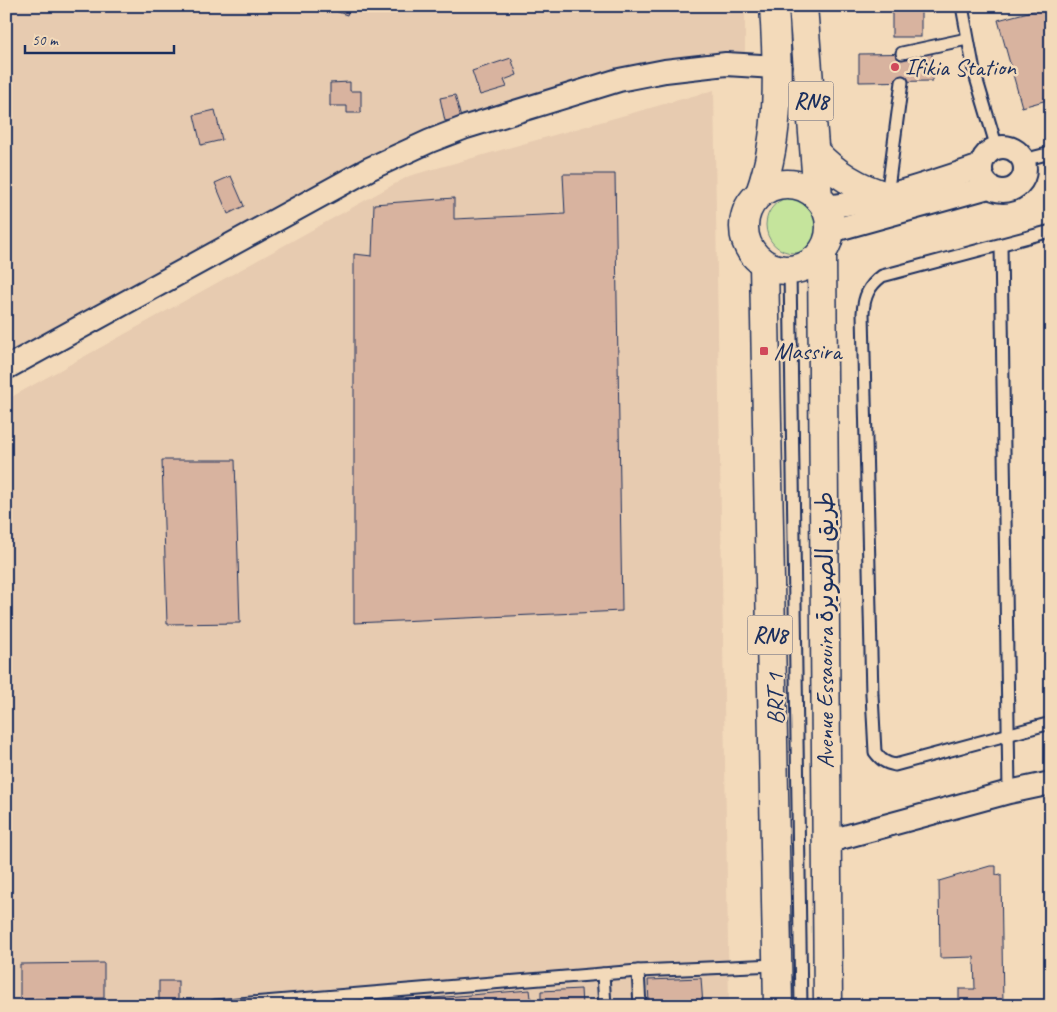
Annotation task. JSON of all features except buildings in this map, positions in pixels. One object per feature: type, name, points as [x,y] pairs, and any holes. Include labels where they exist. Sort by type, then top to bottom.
[{"type":"main road","name":"RN8","points":[[774,6],[776,67],[774,134],[767,174],[760,193],[752,202],[744,224],[748,247],[755,256],[777,268],[778,1006]]},
{"type":"main road","name":"Avenue Essaouira طريق الصويرة","points":[[803,6],[815,152],[824,222],[828,1006]]},
{"type":"main road","points":[[815,152],[830,168],[848,181],[861,188],[886,196]]},
{"type":"main road","points":[[760,193],[777,186],[796,185],[808,189],[824,222],[813,262],[802,268],[777,268]]},
{"type":"street","points":[[6,368],[369,169],[430,140],[509,113],[619,80],[666,71],[726,64],[776,67]]},
{"type":"street","points":[[997,148],[1009,148],[1015,151],[1023,160],[1025,168],[1023,177],[1013,189],[1005,191],[996,190],[985,176],[986,155],[997,148]]},
{"type":"street","points":[[824,222],[862,202],[985,176]]},
{"type":"street","points":[[824,222],[985,176]]},
{"type":"street","points":[[826,842],[1051,782]]},
{"type":"lane","points":[[962,6],[974,70],[997,148]]},
{"type":"lane","points":[[902,53],[967,39]]},
{"type":"lane","points":[[886,196],[902,82]]},
{"type":"lane","points":[[1023,160],[1051,153]]},
{"type":"lane","points":[[1051,231],[882,276],[873,283],[863,302],[872,695],[876,752],[880,759],[887,764],[895,765],[1051,723]]},
{"type":"lane","points":[[1001,244],[1009,792]]},
{"type":"lane","name":"BRT 1","points":[[777,268],[801,1006]]},
{"type":"lane","points":[[215,1006],[336,1001],[638,971],[777,965]]},
{"type":"lane","points":[[638,971],[640,1006]]},
{"type":"lane","points":[[603,974],[605,1006]]},
{"type":"shaded area","points":[[6,6],[745,6],[745,64],[694,67],[401,154],[6,368]]},
{"type":"shaded area","points":[[714,90],[729,1006],[6,1006],[6,400],[409,176]]},
{"type":"green space","points":[[788,197],[800,197],[810,201],[818,209],[822,225],[818,241],[810,249],[800,253],[788,253],[778,249],[770,241],[766,231],[766,219],[770,209],[778,201]]},
{"type":"place","name":"Ifikia Station","points":[[895,67]]},
{"type":"place","name":"Massira","points":[[764,351]]}]
